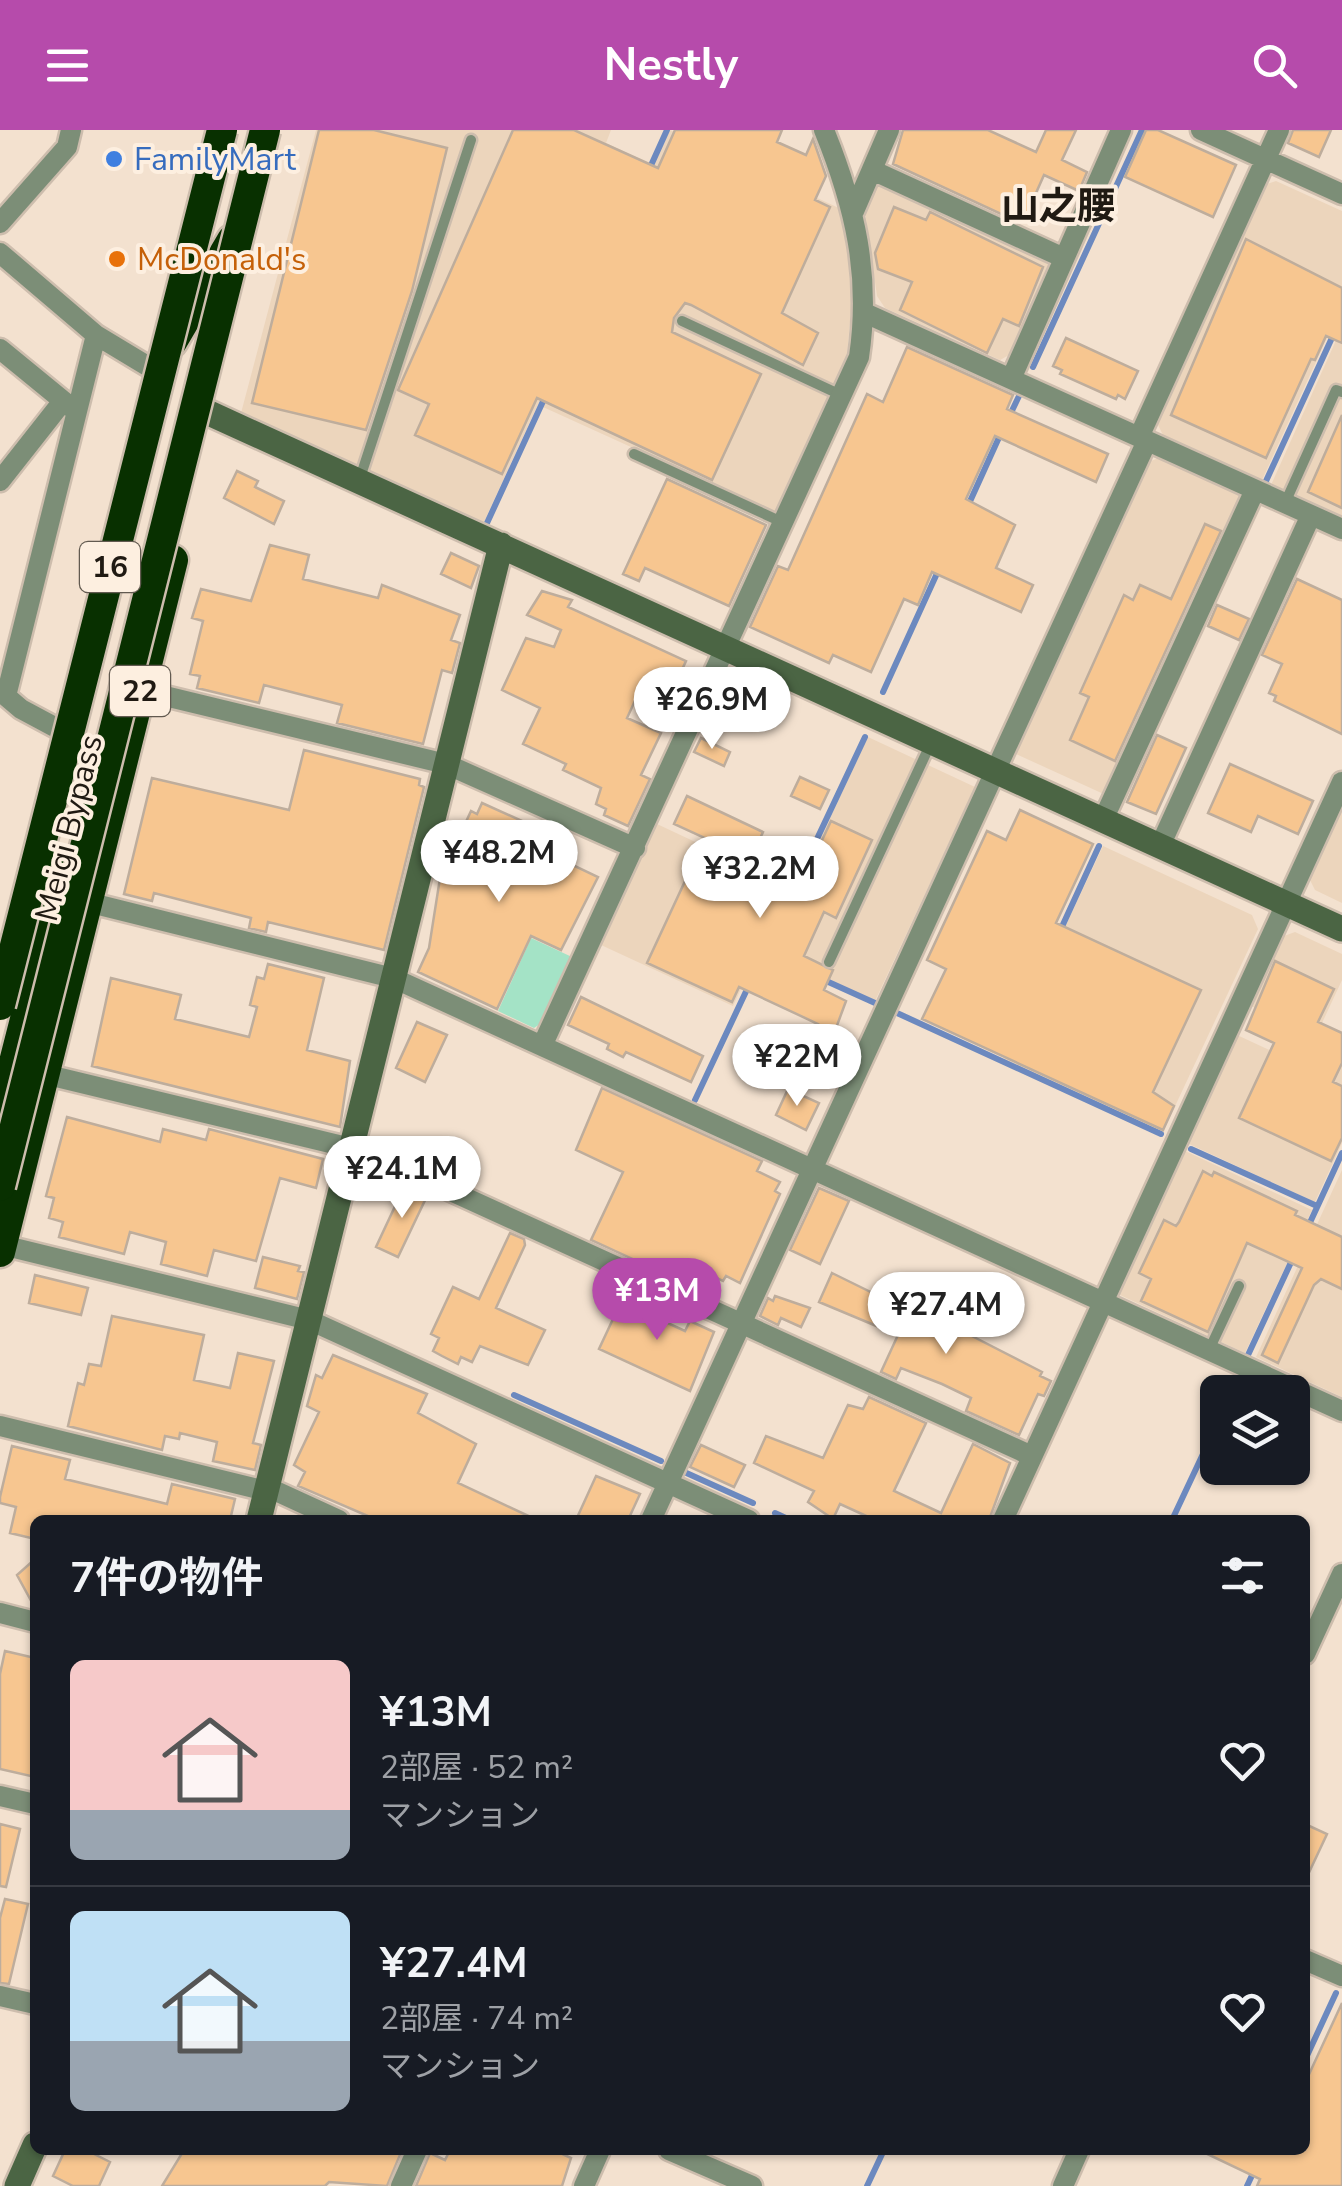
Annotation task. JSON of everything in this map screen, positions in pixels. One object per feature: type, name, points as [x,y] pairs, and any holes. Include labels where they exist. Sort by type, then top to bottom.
[{"type":"highway","name":"Meigi Bypass","points":[[0,984],[218,130]]},
{"type":"highway","name":"16","points":[[0,1005],[218,130]]},
{"type":"highway","name":"16","points":[[0,1186],[265,130]]},
{"type":"highway","name":"Meigi Bypass","points":[[1,1248],[276,130]]},
{"type":"highway","points":[[154,370],[230,246],[276,130]]},
{"type":"highway","points":[[0,1118],[54,906],[124,752]]},
{"type":"street","points":[[0,223],[67,147],[71,130]]},
{"type":"street","points":[[542,1046],[859,356],[866,313],[863,256],[854,211],[824,130]]},
{"type":"street","points":[[854,211],[889,130]]},
{"type":"street","points":[[1011,379],[1121,130]]},
{"type":"street","points":[[1201,130],[1342,194]]},
{"type":"street","points":[[653,1515],[996,772],[1279,130]]},
{"type":"street","points":[[872,170],[1064,258]]},
{"type":"street","points":[[0,253],[96,334],[154,370]]},
{"type":"street","points":[[866,313],[1342,529]]},
{"type":"street","points":[[64,732],[3,694],[70,406],[96,334]]},
{"type":"street","points":[[0,348],[70,406]]},
{"type":"street","points":[[0,480],[70,406]]},
{"type":"street","points":[[209,413],[1342,929]]},
{"type":"street","points":[[1103,820],[1254,490]]},
{"type":"street","points":[[1160,846],[1311,515]]},
{"type":"street","points":[[260,1515],[501,545]]},
{"type":"street","points":[[140,690],[446,764],[634,848]]},
{"type":"street","points":[[1005,1515],[1342,782]]},
{"type":"street","points":[[87,902],[394,978],[1342,1411]]},
{"type":"street","points":[[44,1074],[352,1147],[1032,1456]]},
{"type":"street","points":[[1,1248],[308,1320],[737,1515]]},
{"type":"street","points":[[0,1426],[266,1489],[327,1515]]},
{"type":"street","points":[[1310,1643],[1342,1574]]},
{"type":"street","points":[[0,1613],[30,1621]]},
{"type":"street","points":[[0,1796],[30,1803]]},
{"type":"street","points":[[1310,1962],[1342,1976]]},
{"type":"street","points":[[0,1996],[30,2003]]},
{"type":"street","points":[[17,2186],[31,2155]]},
{"type":"street","points":[[401,2186],[415,2155]]},
{"type":"street","points":[[584,2186],[598,2155]]},
{"type":"street","points":[[1063,2186],[1077,2155]]},
{"type":"street","points":[[710,2158],[752,2186]]},
{"type":"lane","points":[[359,481],[472,140]]},
{"type":"lane","points":[[682,321],[843,396]]},
{"type":"lane","points":[[1285,504],[1336,390],[1342,392]]},
{"type":"lane","points":[[634,454],[785,523]]},
{"type":"lane","points":[[830,962],[932,742]]},
{"type":"lane","points":[[1210,1350],[1239,1286]]},
{"type":"shaded area","points":[[316,130],[611,130],[606,143],[649,163],[483,524],[241,413]]},
{"type":"shaded area","points":[[670,130],[841,209],[852,248],[847,355],[776,513],[543,407]]},
{"type":"shaded area","points":[[876,180],[1052,261],[1009,355],[1000,360],[885,308],[877,296],[864,205]]},
{"type":"shaded area","points":[[1276,181],[1342,211],[1342,305],[1262,480],[1163,435],[1157,423],[1267,184]]},
{"type":"shaded area","points":[[1342,327],[1342,517],[1271,485]]},
{"type":"shaded area","points":[[1158,458],[1242,496],[1108,796],[1016,754],[1151,461]]},
{"type":"shaded area","points":[[868,737],[975,787],[875,1001],[768,951]]},
{"type":"shaded area","points":[[1342,807],[1342,903],[1315,890],[1309,878]]},
{"type":"shaded area","points":[[657,824],[789,886],[733,1006],[601,945]]},
{"type":"shaded area","points":[[1103,846],[1252,915],[1258,929],[1162,1134],[1003,1060]]},
{"type":"shaded area","points":[[1295,932],[1342,954],[1342,980],[1316,1036],[1251,1006],[1284,936]]},
{"type":"shaded area","points":[[1237,1035],[1302,1065],[1342,1058],[1342,1143],[1315,1202],[1187,1143]]},
{"type":"shaded area","points":[[1183,1150],[1312,1210],[1245,1353],[1120,1295],[1118,1289]]},
{"type":"shaded area","points":[[1342,1170],[1342,1397],[1310,1382],[1310,1375],[1295,1375],[1256,1357]]},
{"type":"green space","points":[[531,938],[572,957],[540,1024],[534,1028],[498,1011]]},
{"type":"building","points":[[319,130],[374,130],[447,148],[412,291],[366,430],[252,403]]},
{"type":"building","points":[[513,130],[574,130],[658,168],[675,130],[782,130],[777,142],[806,155],[813,139],[826,176],[815,200],[830,207],[782,313],[818,333],[803,365],[691,305],[685,303],[674,318],[672,332],[761,374],[712,480],[537,398],[502,474],[415,435],[429,404],[398,390]]},
{"type":"building","points":[[903,130],[988,130],[1036,152],[1046,130],[1076,130],[1062,160],[1087,172],[1079,191],[1044,175],[1024,220],[1014,220],[893,164]]},
{"type":"building","points":[[1146,130],[1158,130],[1236,165],[1213,217],[1125,177]]},
{"type":"building","points":[[1293,130],[1331,130],[1319,157],[1288,143]]},
{"type":"building","points":[[894,207],[926,220],[930,212],[1043,267],[1019,326],[1003,319],[987,353],[900,310],[912,282],[878,269],[875,253]]},
{"type":"building","points":[[1246,239],[1342,288],[1342,343],[1326,336],[1315,360],[1311,359],[1266,458],[1171,415]]},
{"type":"building","points":[[1066,338],[1138,371],[1125,399],[1118,395],[1116,399],[1060,374],[1062,370],[1053,366]]},
{"type":"building","points":[[907,347],[1013,395],[1007,409],[1108,454],[1096,482],[995,436],[966,499],[1015,525],[996,568],[1033,585],[1021,612],[932,572],[918,605],[904,599],[871,672],[833,655],[829,663],[750,627],[778,566],[788,570],[867,394],[883,402]]},
{"type":"building","points":[[1342,415],[1342,508],[1308,492]]},
{"type":"building","points":[[237,471],[258,481],[255,487],[284,501],[274,524],[224,498]]},
{"type":"building","points":[[667,479],[766,525],[729,606],[645,568],[639,581],[623,574]]},
{"type":"building","points":[[1205,524],[1221,531],[1115,761],[1070,740],[1089,697],[1080,693],[1124,595],[1133,600],[1140,585],[1171,599]]},
{"type":"building","points":[[270,545],[309,555],[303,579],[378,598],[382,585],[460,615],[451,640],[460,643],[452,673],[442,670],[423,744],[337,723],[342,705],[264,685],[259,703],[197,688],[200,676],[190,674],[203,621],[192,618],[201,589],[251,601]]},
{"type":"building","points":[[451,553],[479,566],[471,588],[441,574]]},
{"type":"building","points":[[1297,579],[1342,600],[1342,734],[1274,701],[1276,696],[1269,693],[1282,664],[1262,655]]},
{"type":"building","points":[[542,591],[572,600],[568,607],[686,661],[673,689],[646,677],[627,718],[661,733],[641,775],[650,779],[628,826],[604,815],[606,809],[596,804],[601,788],[563,770],[566,764],[523,744],[540,708],[502,690],[526,638],[554,647],[561,630],[527,615]]},
{"type":"building","points":[[1217,605],[1249,619],[1239,640],[1208,626]]},
{"type":"building","points":[[1157,735],[1186,748],[1156,814],[1127,802]]},
{"type":"building","points":[[701,738],[730,752],[724,766],[694,752]]},
{"type":"building","points":[[304,750],[420,779],[419,785],[424,787],[384,950],[268,922],[266,932],[249,928],[251,918],[154,893],[152,901],[124,894],[152,778],[289,810]]},
{"type":"building","points":[[1230,764],[1313,801],[1298,834],[1258,816],[1251,832],[1208,813]]},
{"type":"building","points":[[800,777],[829,790],[820,809],[791,796]]},
{"type":"building","points":[[687,796],[763,832],[747,867],[777,881],[794,843],[816,853],[831,821],[872,840],[836,918],[824,912],[804,956],[833,970],[824,990],[846,1001],[832,1039],[845,1048],[831,1076],[800,1062],[818,1024],[739,987],[732,1002],[647,963],[705,838],[674,824]]},
{"type":"building","points":[[482,803],[540,829],[534,840],[540,843],[537,848],[598,877],[561,950],[531,936],[497,1009],[418,972],[429,948],[440,878],[471,811],[477,814]]},
{"type":"building","points":[[1020,810],[1093,844],[1056,923],[1201,990],[1153,1092],[1174,1106],[1163,1130],[922,1019],[946,969],[927,960],[987,831],[1006,840]]},
{"type":"building","points":[[1275,961],[1334,989],[1318,1022],[1342,1033],[1342,1063],[1333,1082],[1342,1086],[1342,1138],[1331,1161],[1239,1118],[1274,1043],[1246,1030]]},
{"type":"building","points":[[268,964],[324,978],[307,1050],[350,1061],[340,1127],[92,1066],[111,978],[181,995],[175,1019],[249,1037],[257,1007],[250,1005],[257,977],[264,979]]},
{"type":"building","points":[[581,997],[703,1056],[691,1082],[626,1052],[623,1057],[607,1049],[609,1044],[568,1025]]},
{"type":"building","points":[[417,1022],[447,1035],[425,1082],[396,1068]]},
{"type":"building","points":[[602,1088],[762,1161],[757,1171],[780,1182],[775,1191],[780,1194],[740,1283],[726,1276],[723,1281],[699,1270],[691,1286],[591,1240],[623,1172],[576,1150]]},
{"type":"building","points":[[788,1089],[819,1103],[806,1130],[776,1115]]},
{"type":"building","points":[[67,1117],[160,1142],[163,1129],[206,1140],[209,1129],[323,1159],[316,1188],[280,1178],[256,1261],[214,1250],[207,1276],[161,1264],[166,1242],[130,1232],[124,1254],[59,1237],[63,1222],[49,1218],[54,1198],[46,1196]]},
{"type":"building","points":[[1203,1171],[1212,1176],[1214,1172],[1297,1211],[1295,1215],[1342,1237],[1342,1289],[1321,1279],[1314,1285],[1278,1363],[1262,1355],[1302,1268],[1247,1243],[1208,1332],[1141,1301],[1151,1279],[1139,1273],[1164,1220],[1176,1226]]},
{"type":"building","points":[[405,1185],[427,1196],[398,1257],[376,1247]]},
{"type":"building","points":[[819,1188],[849,1201],[820,1264],[790,1250]]},
{"type":"building","points":[[510,1233],[524,1239],[525,1245],[496,1308],[545,1330],[528,1365],[480,1346],[472,1362],[461,1357],[458,1364],[433,1351],[439,1338],[431,1334],[453,1287],[479,1299]]},
{"type":"building","points":[[263,1257],[300,1266],[298,1271],[304,1272],[297,1299],[255,1288]]},
{"type":"building","points":[[832,1273],[946,1329],[949,1324],[1042,1372],[1040,1376],[1051,1381],[1044,1396],[1038,1394],[1019,1435],[966,1411],[971,1398],[942,1384],[901,1368],[896,1379],[881,1372],[898,1335],[819,1302]]},
{"type":"building","points":[[35,1275],[88,1288],[81,1315],[29,1303]]},
{"type":"building","points":[[630,1293],[655,1305],[650,1315],[685,1331],[690,1321],[714,1332],[690,1391],[599,1349],[621,1302],[626,1304]]},
{"type":"building","points":[[775,1296],[810,1308],[801,1327],[781,1318],[778,1325],[760,1316],[768,1298],[773,1301]]},
{"type":"building","points":[[112,1316],[204,1335],[194,1380],[230,1388],[238,1353],[274,1361],[253,1443],[261,1445],[255,1470],[213,1461],[217,1442],[180,1433],[179,1439],[165,1436],[162,1450],[68,1426],[78,1383],[84,1385],[89,1364],[101,1366]]},
{"type":"building","points":[[333,1355],[427,1394],[418,1413],[476,1444],[458,1483],[526,1515],[365,1515],[298,1486],[305,1472],[294,1465],[319,1412],[307,1406],[316,1375],[322,1378]]},
{"type":"building","points":[[869,1397],[926,1423],[894,1491],[941,1513],[973,1444],[1010,1463],[991,1515],[864,1515],[840,1504],[835,1515],[827,1515],[808,1502],[814,1491],[754,1463],[766,1436],[823,1458],[848,1405],[863,1409]]},
{"type":"building","points":[[701,1445],[745,1465],[734,1487],[690,1467]]},
{"type":"building","points":[[12,1446],[70,1460],[65,1479],[167,1504],[172,1484],[235,1499],[231,1515],[30,1515],[30,1538],[10,1533],[16,1507],[0,1503]]},
{"type":"building","points":[[596,1476],[640,1494],[630,1515],[578,1515]]},
{"type":"building","points":[[30,1563],[30,1599],[17,1575]]},
{"type":"building","points":[[5,1651],[30,1657],[30,1776],[0,1769],[0,1674]]},
{"type":"building","points":[[0,1824],[20,1829],[6,1887],[0,1886]]},
{"type":"building","points":[[1310,1826],[1327,1834],[1310,1870]]},
{"type":"building","points":[[5,1899],[28,1904],[9,1984],[0,1983],[0,1918]]},
{"type":"building","points":[[1342,2003],[1342,2186],[1257,2186],[1260,2179],[1210,2155],[1310,2155],[1310,2072]]},
{"type":"building","points":[[63,2155],[96,2155],[110,2162],[99,2186],[73,2186],[53,2176]]},
{"type":"building","points":[[181,2155],[400,2155],[387,2186],[329,2182],[325,2186],[162,2186]]},
{"type":"building","points":[[429,2155],[445,2160],[448,2155],[571,2158],[562,2186],[416,2186]]},
{"type":"waterway","points":[[648,172],[667,130]]},
{"type":"waterway","points":[[1033,367],[1142,130]]},
{"type":"waterway","points":[[1266,481],[1342,316]]},
{"type":"waterway","points":[[1009,417],[1019,396]]},
{"type":"waterway","points":[[487,523],[545,397]]},
{"type":"waterway","points":[[967,508],[1001,433]]},
{"type":"waterway","points":[[883,692],[939,569]]},
{"type":"waterway","points":[[808,858],[865,737]]},
{"type":"waterway","points":[[1060,931],[1099,846]]},
{"type":"waterway","points":[[824,980],[875,1003]]},
{"type":"waterway","points":[[695,1100],[750,983]]},
{"type":"waterway","points":[[897,1013],[1161,1134]]},
{"type":"waterway","points":[[1191,1149],[1317,1206]]},
{"type":"waterway","points":[[1307,1229],[1342,1153]]},
{"type":"waterway","points":[[1248,1355],[1293,1258]]},
{"type":"waterway","points":[[514,1395],[661,1461]]},
{"type":"waterway","points":[[1174,1515],[1200,1460]]},
{"type":"waterway","points":[[682,1471],[753,1503]]},
{"type":"waterway","points":[[775,1513],[779,1515]]},
{"type":"waterway","points":[[1310,2049],[1336,1993]]},
{"type":"waterway","points":[[867,2186],[882,2155]]},
{"type":"waterway","points":[[1247,2186],[1255,2169]]},
{"type":"place","name":"FamilyMart","points":[[114,159]]},
{"type":"place","name":"McDonald's","points":[[117,259]]},
{"type":"district","name":"山之腰","points":[[1058,206]]}]
